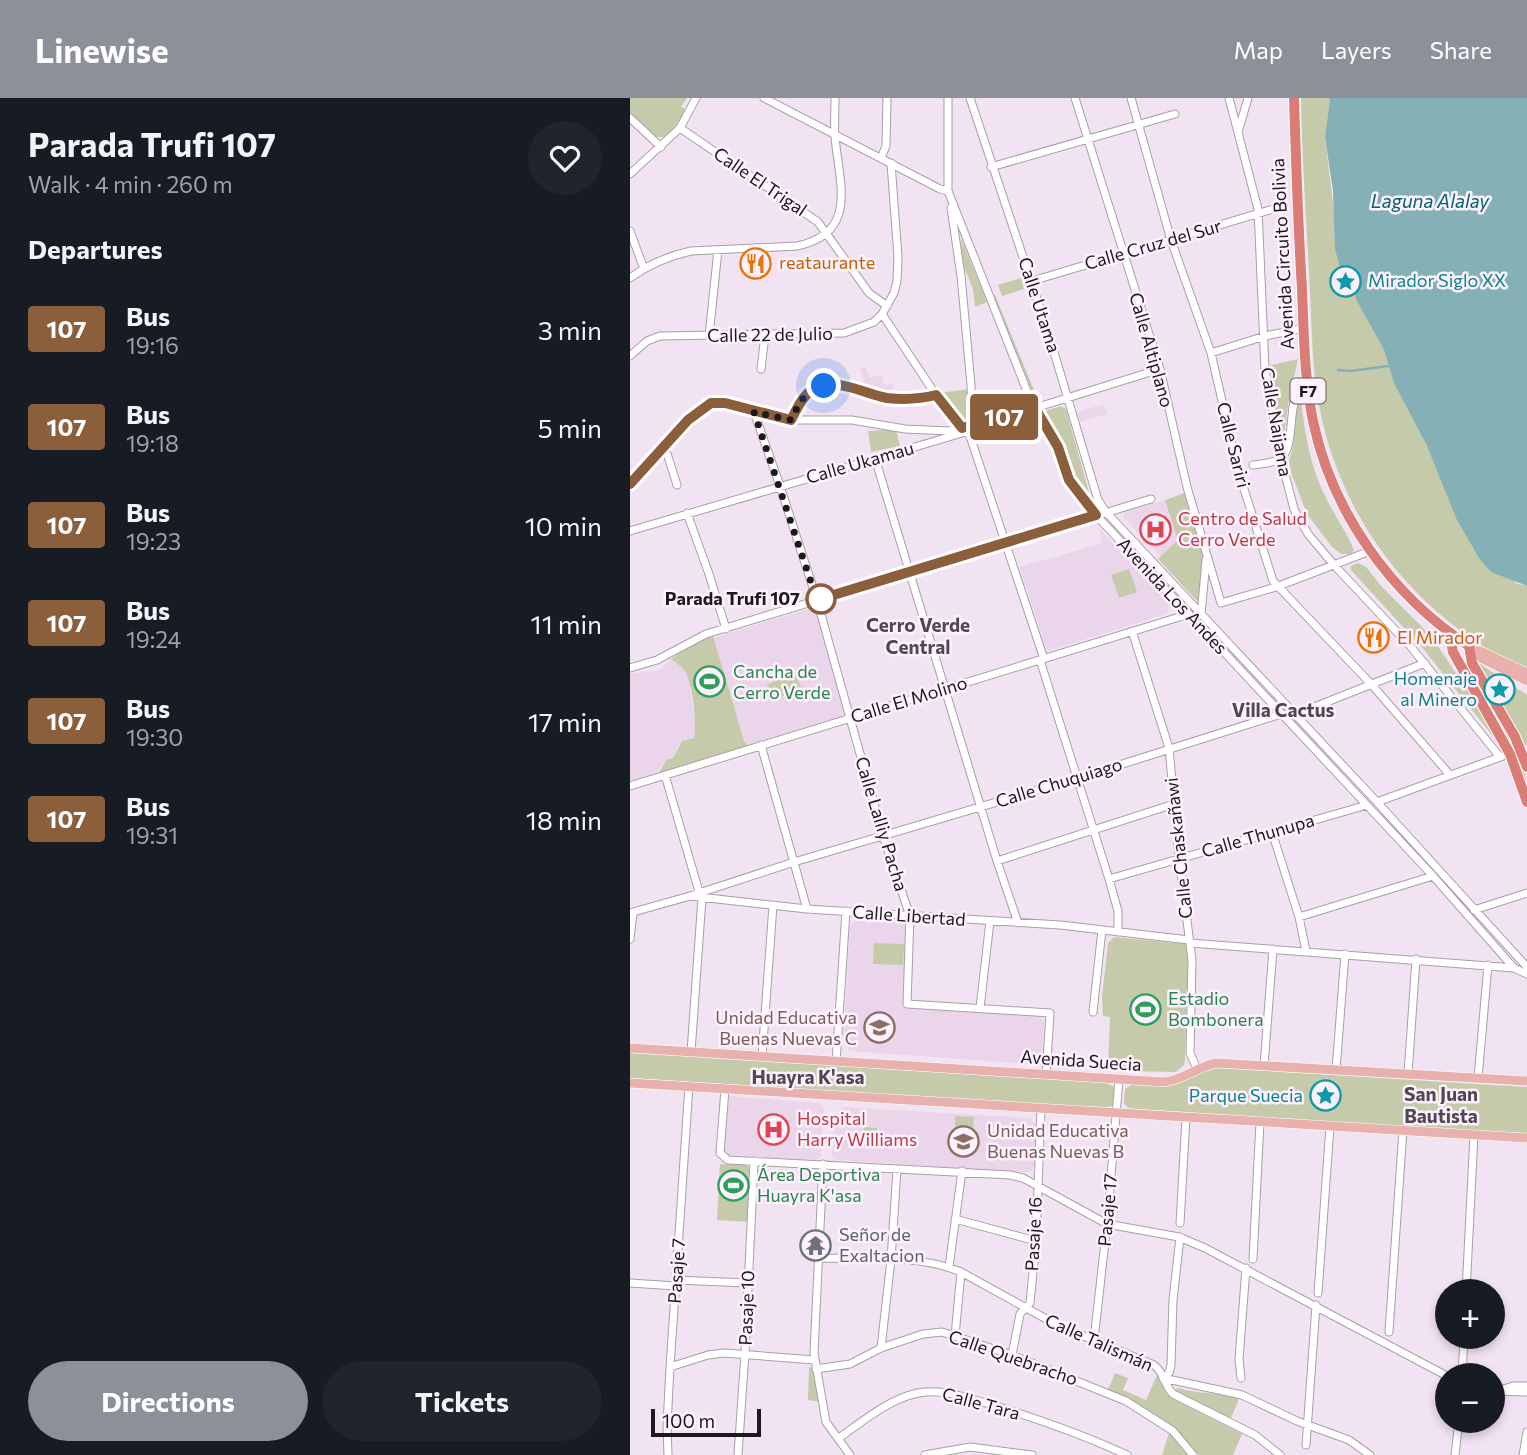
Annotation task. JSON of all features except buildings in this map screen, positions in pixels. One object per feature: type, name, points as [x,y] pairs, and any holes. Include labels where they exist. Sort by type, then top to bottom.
[{"type":"highway","name":"Avenida Circuito Bolivia","points":[[1294,98],[1307,384],[1316,432],[1333,486],[1370,551],[1412,600],[1469,646]]},
{"type":"highway","points":[[1455,637],[1451,642],[1453,652],[1527,802]]},
{"type":"highway","points":[[1469,646],[1472,663],[1515,737],[1527,767]]},
{"type":"main road","name":"Avenida Circuito Bolivia","points":[[1469,646],[1527,673]]},
{"type":"main road","name":"Avenida Circuito Bolivia","points":[[1469,646],[1480,659],[1527,681]]},
{"type":"main road","name":"Avenida Suecia","points":[[630,1048],[1171,1082],[1216,1063],[1527,1081]]},
{"type":"main road","points":[[630,1083],[1527,1138]]},
{"type":"street","points":[[630,174],[680,128],[696,98]]},
{"type":"street","points":[[764,98],[948,191],[961,276],[971,385],[968,428],[1110,879],[1118,911],[1118,932]]},
{"type":"street","points":[[630,278],[661,259],[676,254],[797,246],[812,243],[826,234],[835,222],[842,201],[834,135],[835,98]]},
{"type":"street","points":[[881,158],[886,146],[887,98]]},
{"type":"street","name":"Avenida Los Andes","points":[[948,98],[948,191],[1035,408],[1058,447],[1069,480],[1096,515],[1433,876],[1514,968]]},
{"type":"street","name":"Calle Utama","points":[[970,98],[991,167],[1032,281],[1098,500],[1106,513]]},
{"type":"street","name":"Calle Altiplano","points":[[1074,98],[1160,369],[1187,487],[1221,604],[1276,587]]},
{"type":"street","name":"Calle Sariri","points":[[1131,98],[1171,240],[1211,353],[1238,470],[1276,587],[1372,685],[1450,775]]},
{"type":"street","name":"Calle Naijama","points":[[1229,98],[1259,214],[1265,369],[1281,459],[1294,509],[1308,534],[1334,565],[1505,755]]},
{"type":"street","points":[[1238,133],[1248,98]]},
{"type":"street","points":[[991,167],[1174,114]]},
{"type":"street","points":[[630,118],[662,147]]},
{"type":"street","name":"Calle El Trigal","points":[[680,128],[818,222],[869,293],[887,306]]},
{"type":"street","name":"Calle 22 de Julio","points":[[630,356],[647,341],[660,336],[844,333],[864,327],[882,314],[894,293],[898,268],[891,163]]},
{"type":"street","name":"Calle Cruz del Sur","points":[[1032,281],[1273,209]]},
{"type":"street","points":[[630,231],[644,269]]},
{"type":"street","points":[[709,337],[718,250]]},
{"type":"street","points":[[882,314],[936,395],[968,428]]},
{"type":"street","points":[[1211,353],[1304,328]]},
{"type":"street","points":[[761,369],[765,335]]},
{"type":"street","name":"Calle Ukamau","points":[[630,531],[1160,369]]},
{"type":"street","points":[[1253,466],[1281,459],[1287,450],[1295,392],[1298,387],[1307,384]]},
{"type":"street","points":[[791,420],[802,399],[815,387],[852,388],[886,398],[936,395]]},
{"type":"street","points":[[630,484],[664,444],[701,408],[711,403],[725,403],[791,420],[852,420],[938,432],[968,428]]},
{"type":"street","name":"Calle Lalliy Pacha","points":[[754,412],[817,600],[883,836],[910,916]]},
{"type":"street","points":[[664,444],[677,485]]},
{"type":"street","points":[[875,458],[1018,923]]},
{"type":"street","points":[[1229,474],[1238,470]]},
{"type":"street","points":[[630,667],[657,660],[706,634],[1151,499]]},
{"type":"street","points":[[687,513],[726,629]]},
{"type":"street","name":"Avenida Los Andes","points":[[1106,513],[1377,802],[1527,971]]},
{"type":"street","points":[[1276,587],[1370,551]]},
{"type":"street","points":[[1201,615],[1207,553]]},
{"type":"street","name":"Calle El Molino","points":[[630,786],[1189,614]]},
{"type":"street","name":"Calle Chaskañawi","points":[[1132,631],[1169,748],[1190,942],[1190,1053],[1197,1069]]},
{"type":"street","name":"Calle Chuquiago","points":[[697,896],[793,862],[1281,714],[1294,715],[1425,663]]},
{"type":"street","points":[[1527,681],[1527,689]]},
{"type":"street","points":[[761,745],[807,909]]},
{"type":"street","points":[[1377,802],[1505,755]]},
{"type":"street","points":[[666,775],[697,896],[691,1052]]},
{"type":"street","points":[[997,861],[1174,804]]},
{"type":"street","name":"Calle Thunupa","points":[[1110,879],[1367,805]]},
{"type":"street","points":[[1272,832],[1299,917],[1306,951]]},
{"type":"street","points":[[1299,917],[1433,876]]},
{"type":"street","points":[[1474,910],[1527,893]]},
{"type":"street","name":"Calle Libertad","points":[[632,913],[697,896],[807,909],[1102,930],[1190,942],[1488,965],[1527,971]]},
{"type":"street","points":[[762,1057],[773,905]]},
{"type":"street","points":[[836,1062],[846,911]]},
{"type":"street","points":[[630,939],[632,913]]},
{"type":"street","points":[[910,916],[907,1004],[1049,1013],[1046,1075]]},
{"type":"street","points":[[980,1008],[990,921]]},
{"type":"street","points":[[1093,1012],[1102,930]]},
{"type":"street","points":[[1264,1066],[1273,949]]},
{"type":"street","points":[[1336,1070],[1345,954]]},
{"type":"street","points":[[1408,1074],[1416,959]]},
{"type":"street","points":[[1478,1078],[1488,965]]},
{"type":"street","name":"Pasaje 17","points":[[1094,1340],[1119,1079]]},
{"type":"street","name":"Pasaje 7","points":[[668,1455],[670,1367],[689,1086]]},
{"type":"street","points":[[725,1088],[720,1153],[728,1160],[962,1171],[1023,1178],[1107,1224],[1180,1237],[1246,1268],[1435,1369]]},
{"type":"street","name":"Pasaje 16","points":[[1012,1355],[1020,1314],[1030,1303],[1036,1241],[1041,1109]]},
{"type":"street","points":[[1180,1223],[1186,1118]]},
{"type":"street","points":[[1253,1259],[1259,1122]]},
{"type":"street","points":[[1318,1293],[1330,1126]]},
{"type":"street","points":[[1389,1332],[1403,1130]]},
{"type":"street","points":[[1467,1279],[1474,1135]]},
{"type":"street","name":"Pasaje 10","points":[[738,1455],[746,1353],[754,1161]]},
{"type":"street","points":[[823,1164],[815,1360],[826,1422],[850,1455]]},
{"type":"street","points":[[881,1348],[891,1260],[897,1169]]},
{"type":"street","points":[[949,1267],[962,1171]]},
{"type":"street","points":[[955,1219],[1036,1241]]},
{"type":"street","points":[[1180,1237],[1173,1300],[1171,1365],[1169,1373],[1163,1378],[1173,1394],[1255,1435],[1280,1455]]},
{"type":"street","name":"Calle Talismán","points":[[819,1258],[891,1260],[949,1267],[1059,1326],[1154,1365],[1160,1369],[1163,1378],[1229,1391],[1349,1440],[1370,1455]]},
{"type":"street","points":[[1241,1378],[1240,1348],[1246,1268]]},
{"type":"street","points":[[955,1336],[961,1272]]},
{"type":"street","points":[[630,1283],[747,1283]]},
{"type":"street","points":[[1306,1445],[1316,1305]]},
{"type":"street","name":"Calle Quebracho","points":[[816,1369],[850,1364],[881,1348],[930,1333],[955,1336],[1109,1393],[1173,1431],[1193,1455]]},
{"type":"street","points":[[670,1367],[708,1355],[746,1353],[815,1360]]},
{"type":"street","points":[[1505,1388],[1527,1386]]},
{"type":"street","points":[[1505,1391],[1527,1392]]},
{"type":"street","name":"Calle Tara","points":[[839,1438],[900,1399],[916,1393],[950,1392],[1075,1432],[1127,1455]]},
{"type":"street","points":[[1523,1455],[1527,1432]]},
{"type":"street","points":[[1455,1455],[1457,1433]]},
{"type":"street","points":[[925,1455],[970,1447],[1032,1455]]},
{"type":"shaded area","points":[[630,98],[687,98],[681,107],[687,110],[667,137],[656,137],[630,114]]},
{"type":"shaded area","points":[[1301,98],[1330,98],[1325,137],[1341,271],[1354,287],[1357,299],[1384,350],[1395,383],[1444,487],[1516,583],[1527,586],[1527,670],[1488,649],[1452,624],[1420,595],[1391,563],[1366,528],[1346,489],[1330,448],[1314,372]]},
{"type":"shaded area","points":[[961,238],[987,302],[975,307],[973,289],[962,262]]},
{"type":"shaded area","points":[[1021,278],[1024,289],[1002,296],[998,285]]},
{"type":"shaded area","points":[[995,295],[1038,400],[1036,401],[992,296]]},
{"type":"shaded area","points":[[1298,359],[1288,405],[1283,444],[1268,366]]},
{"type":"shaded area","points":[[860,368],[866,368],[869,377],[882,375],[883,384],[893,384],[891,393],[866,387]]},
{"type":"shaded area","points":[[970,389],[969,416],[962,422],[939,393]]},
{"type":"shaded area","points":[[1301,397],[1306,438],[1313,464],[1322,490],[1354,550],[1351,554],[1341,554],[1332,547],[1307,514],[1292,475],[1289,461],[1293,447],[1296,401]]},
{"type":"shaded area","points":[[1104,404],[1107,414],[1080,422],[1077,412]]},
{"type":"shaded area","points":[[1061,406],[1066,409],[1088,496],[1074,480],[1061,446],[1044,415],[1046,411]]},
{"type":"shaded area","points":[[896,429],[900,446],[871,452],[868,431]]},
{"type":"shaded area","points":[[1184,493],[1204,552],[1198,602],[1158,559],[1178,540],[1165,500]]},
{"type":"shaded area","name":"Centro de Salud Cerro Verde","points":[[1165,500],[1175,516],[1178,540],[1161,557],[1123,517],[1124,512]]},
{"type":"shaded area","points":[[1099,528],[1167,601],[1169,610],[1166,614],[1048,651],[1020,567],[1103,543]]},
{"type":"shaded area","points":[[1358,563],[1366,567],[1431,636],[1472,697],[1499,744],[1425,651],[1351,570],[1351,566]]},
{"type":"shaded area","points":[[1129,569],[1137,592],[1119,598],[1111,575]]},
{"type":"shaded area","points":[[812,608],[818,610],[847,713],[845,716],[749,744],[744,742],[713,638]]},
{"type":"shaded area","points":[[713,636],[744,741],[749,746],[657,776],[667,759],[673,758],[682,741],[694,738],[695,731],[690,684],[684,670],[671,659],[695,643]]},
{"type":"shaded area","points":[[1458,652],[1498,713],[1524,766],[1527,790]]},
{"type":"shaded area","points":[[671,659],[683,669],[689,681],[696,726],[694,738],[679,744],[673,758],[667,759],[657,773],[630,782],[630,674],[660,670]]},
{"type":"shaded area","points":[[1480,664],[1527,695],[1527,744],[1523,746]]},
{"type":"shaded area","points":[[794,672],[801,687],[775,700],[767,685]]},
{"type":"shaded area","points":[[856,920],[908,922],[903,1007],[1040,1016],[1044,1021],[1042,1056],[1033,1064],[850,1051],[843,1042],[850,926]]},
{"type":"shaded area","name":"Estadio Bombonera","points":[[1114,937],[1186,944],[1188,947],[1185,1060],[1184,1065],[1176,1072],[1120,1071],[1108,1066],[1110,1017],[1103,1016],[1102,997],[1108,943]]},
{"type":"shaded area","points":[[874,943],[904,944],[903,965],[873,964]]},
{"type":"shaded area","points":[[630,1053],[1107,1083],[1114,1087],[1114,1102],[1112,1106],[1105,1108],[630,1078]]},
{"type":"shaded area","name":"Parque Suecia","points":[[1218,1068],[1527,1087],[1527,1134],[1136,1109],[1128,1108],[1124,1103],[1125,1089],[1131,1085],[1170,1086]]},
{"type":"shaded area","name":"Hospital Harry Williams","points":[[729,1096],[820,1103],[824,1109],[821,1156],[816,1160],[729,1155],[724,1150]]},
{"type":"shaded area","points":[[843,1107],[1030,1118],[1037,1127],[1035,1166],[1032,1171],[1026,1172],[837,1160],[832,1156],[834,1117]]},
{"type":"shaded area","points":[[955,1116],[974,1117],[973,1131],[955,1130]]},
{"type":"shaded area","points":[[864,1127],[877,1128],[876,1146],[863,1146]]},
{"type":"shaded area","name":"Área Deportiva Huayra K'asa","points":[[720,1164],[749,1167],[748,1222],[717,1220]]},
{"type":"shaded area","points":[[809,1366],[814,1371],[821,1402],[808,1400]]},
{"type":"shaded area","points":[[1115,1373],[1128,1378],[1123,1390],[1146,1400],[1158,1373],[1165,1391],[1175,1400],[1242,1434],[1233,1455],[1199,1455],[1158,1417],[1108,1390]]},
{"type":"shaded area","points":[[1178,1388],[1239,1399],[1231,1418],[1173,1391]]},
{"type":"shaded area","points":[[1169,1433],[1189,1455],[1162,1455]]},
{"type":"water","name":"Laguna Alalay","points":[[1330,98],[1527,98],[1527,586],[1491,572],[1479,558],[1457,520],[1426,444],[1394,383],[1384,350],[1356,299],[1354,287],[1341,271],[1335,249],[1333,191],[1325,137]]},
{"type":"waterway","points":[[1338,370],[1388,366]]},
{"type":"bus line","name":"107","points":[[630,484],[664,444],[701,408],[711,403],[725,403],[791,420],[802,399],[815,387],[835,386],[886,398],[922,398],[936,395],[962,428],[1035,408],[1058,447],[1069,480],[1096,515],[817,600]]},
{"type":"place","name":"reataurante","points":[[756,263]]},
{"type":"place","name":"Mirador Siglo XX","points":[[1345,281]]},
{"type":"place","name":"Centro de Salud Cerro Verde","points":[[1155,529]]},
{"type":"place","name":"Parada Trufi 107","points":[[821,599]]},
{"type":"place","name":"El Mirador","points":[[1374,638]]},
{"type":"place","name":"Cancha de Cerro Verde","points":[[710,682]]},
{"type":"place","name":"Homenaje al Minero","points":[[1500,689]]},
{"type":"place","name":"Estadio Bombonera","points":[[1145,1009]]},
{"type":"place","name":"Unidad Educativa Buenas Nuevas C","points":[[880,1028]]},
{"type":"place","name":"Parque Suecia","points":[[1326,1096]]},
{"type":"place","name":"Hospital Harry Williams","points":[[774,1129]]},
{"type":"place","name":"Unidad Educativa Buenas Nuevas B","points":[[964,1141]]},
{"type":"place","name":"Área Deportiva Huayra K'asa","points":[[734,1185]]},
{"type":"place","name":"Señor de Exaltacion","points":[[816,1245]]},
{"type":"district","name":"Cerro Verde Central","points":[[918,636]]},
{"type":"district","name":"Villa Cactus","points":[[1283,710]]},
{"type":"district","name":"Huayra K'asa","points":[[808,1077]]},
{"type":"district","name":"San Juan Bautista","points":[[1441,1105]]},
{"type":"route","points":[[821,599],[817,600],[754,412],[791,420],[802,399],[815,387],[824,386]]}]
